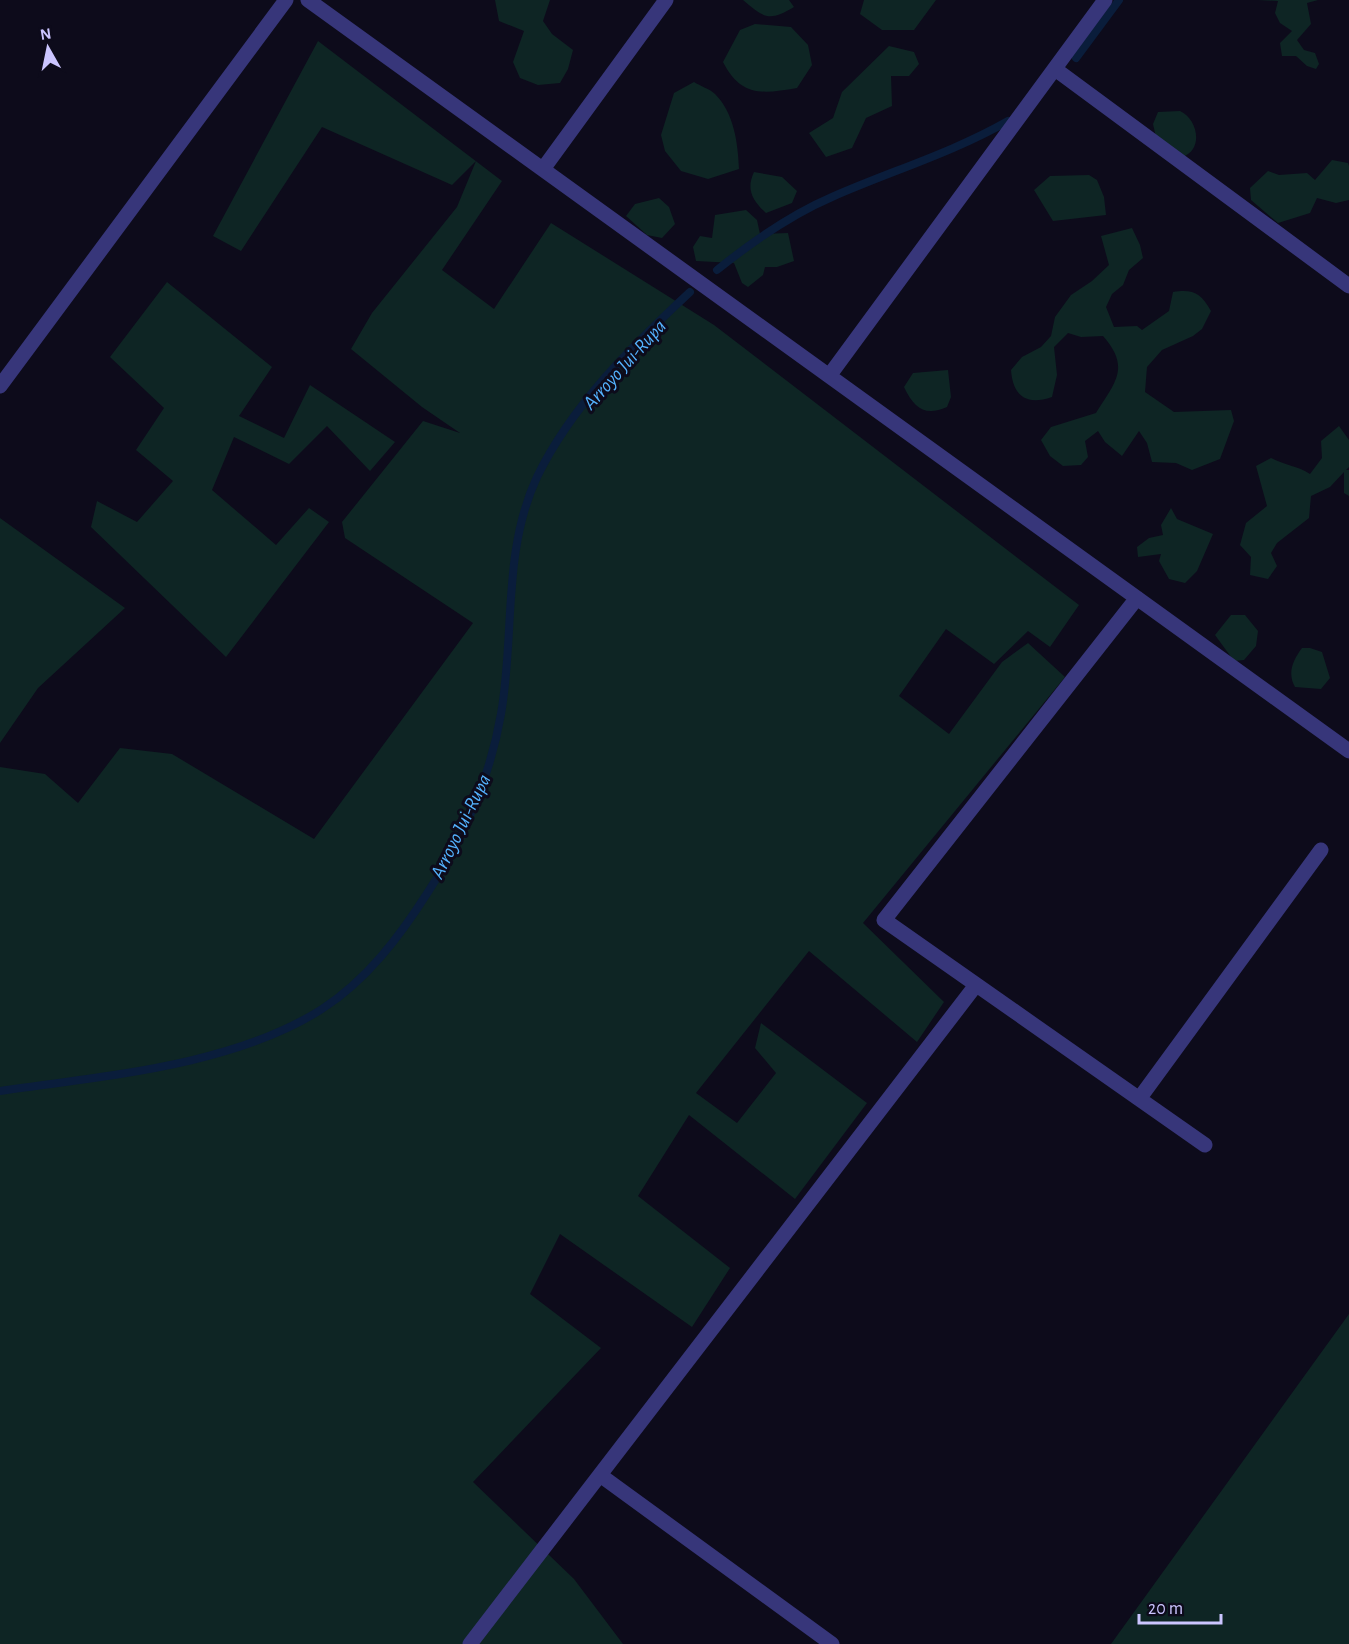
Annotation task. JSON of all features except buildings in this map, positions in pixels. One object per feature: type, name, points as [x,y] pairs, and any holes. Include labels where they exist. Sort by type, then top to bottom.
[{"type":"street","points":[[0,386],[286,0]]},
{"type":"street","points":[[308,0],[1349,751]]},
{"type":"street","points":[[543,169],[666,0]]},
{"type":"street","points":[[829,376],[1105,0]]},
{"type":"street","points":[[1055,69],[1349,286]]},
{"type":"street","points":[[1137,598],[884,920],[1205,1145]]},
{"type":"street","points":[[1139,1099],[1321,850]]},
{"type":"street","points":[[470,1644],[976,985]]},
{"type":"street","points":[[600,1475],[832,1644]]},
{"type":"green space","points":[[495,0],[550,0],[543,21],[552,34],[573,50],[568,69],[560,83],[538,85],[520,78],[513,62],[524,31],[499,21]]},
{"type":"green space","points":[[743,0],[789,0],[794,7],[778,15],[767,16],[756,11]]},
{"type":"green space","points":[[864,0],[936,0],[914,30],[882,30],[860,14]]},
{"type":"green space","points":[[1258,0],[1318,0],[1307,3],[1311,24],[1297,40],[1304,50],[1315,53],[1319,64],[1316,69],[1307,66],[1296,56],[1282,56],[1280,43],[1292,31],[1280,23],[1275,13],[1278,1]]},
{"type":"green space","points":[[755,24],[791,27],[808,45],[812,65],[797,88],[763,92],[754,90],[737,82],[730,73],[723,62],[740,30]]},
{"type":"green space","points":[[318,41],[476,161],[452,185],[322,127],[241,251],[213,236]]},
{"type":"green space","points":[[889,46],[914,52],[919,64],[909,76],[891,76],[892,106],[866,118],[852,148],[826,157],[809,133],[833,118],[842,92]]},
{"type":"green space","points":[[694,82],[713,92],[727,110],[738,149],[739,169],[708,179],[681,171],[665,151],[661,135],[674,93]]},
{"type":"green space","points":[[1180,111],[1191,121],[1196,134],[1194,148],[1182,157],[1158,146],[1153,124],[1158,112]]},
{"type":"green space","points":[[1332,160],[1348,163],[1349,200],[1336,203],[1317,198],[1310,213],[1278,223],[1251,200],[1250,188],[1268,171],[1279,175],[1307,173],[1315,180]]},
{"type":"green space","points":[[476,161],[502,181],[442,270],[494,309],[551,223],[714,325],[1079,605],[1050,647],[1028,631],[994,664],[946,629],[899,696],[949,734],[1002,662],[1028,643],[1065,677],[863,923],[944,1002],[917,1042],[809,951],[696,1093],[737,1123],[776,1073],[755,1048],[761,1023],[867,1103],[795,1199],[689,1115],[638,1196],[730,1268],[692,1327],[560,1234],[530,1294],[601,1348],[473,1482],[574,1579],[623,1644],[0,1644],[0,767],[45,774],[78,803],[120,748],[172,754],[314,839],[473,623],[345,538],[342,522],[423,421],[460,433],[422,407],[351,349],[372,313],[457,207]]},
{"type":"green space","points":[[754,172],[782,177],[797,191],[792,203],[766,213],[757,204],[752,194],[751,184]]},
{"type":"green space","points":[[1089,175],[1097,180],[1104,197],[1106,215],[1053,221],[1034,190],[1050,176]]},
{"type":"green space","points":[[659,198],[669,207],[675,224],[662,238],[647,235],[626,216],[635,204]]},
{"type":"green space","points":[[746,210],[757,220],[760,234],[788,233],[794,261],[777,267],[765,267],[763,275],[748,287],[742,283],[734,263],[696,261],[693,247],[700,236],[712,238],[715,215]]},
{"type":"green space","points":[[1132,228],[1143,258],[1129,270],[1123,285],[1112,294],[1106,307],[1114,327],[1137,326],[1142,330],[1169,311],[1173,292],[1186,291],[1200,296],[1211,311],[1202,329],[1193,336],[1162,350],[1147,367],[1145,392],[1174,412],[1231,410],[1234,421],[1220,459],[1192,470],[1176,463],[1152,462],[1147,443],[1139,431],[1122,456],[1105,442],[1098,431],[1085,441],[1088,457],[1081,465],[1063,466],[1050,456],[1041,440],[1051,427],[1096,413],[1114,383],[1118,366],[1116,357],[1112,347],[1103,336],[1081,337],[1068,333],[1054,347],[1057,375],[1052,397],[1035,400],[1023,397],[1012,379],[1011,370],[1022,357],[1041,347],[1051,336],[1055,317],[1071,295],[1092,281],[1109,265],[1101,236]]},
{"type":"green space","points":[[167,282],[272,367],[239,416],[284,438],[310,385],[395,442],[370,471],[327,426],[289,464],[234,437],[212,490],[276,545],[309,508],[329,522],[226,657],[91,527],[97,501],[137,522],[173,481],[136,450],[164,408],[110,357]]},
{"type":"green space","points":[[948,370],[951,397],[947,407],[932,411],[921,409],[904,387],[913,373]]},
{"type":"green space","points":[[1339,426],[1349,440],[1349,467],[1346,470],[1349,470],[1349,496],[1344,493],[1344,472],[1330,487],[1311,496],[1309,518],[1277,543],[1271,553],[1277,566],[1268,579],[1250,575],[1251,557],[1240,545],[1246,523],[1267,506],[1256,466],[1271,458],[1310,474],[1322,458],[1321,441]]},
{"type":"green space","points":[[1171,508],[1177,519],[1213,534],[1197,571],[1185,583],[1169,579],[1159,561],[1161,554],[1138,557],[1137,547],[1149,538],[1163,535],[1161,525]]},
{"type":"green space","points":[[0,518],[125,608],[38,688],[0,743]]},
{"type":"green space","points":[[1231,615],[1245,615],[1258,631],[1256,646],[1244,660],[1234,661],[1215,635]]},
{"type":"green space","points":[[1302,648],[1322,652],[1330,678],[1321,689],[1295,687],[1291,672]]},
{"type":"green space","points":[[1349,1314],[1349,1644],[1111,1644]]},
{"type":"waterway","name":"Arroyo Jui-Rupa","points":[[1076,58],[1119,0]]},
{"type":"waterway","name":"Arroyo Jui-Rupa","points":[[717,270],[772,229],[816,204],[943,152],[1008,121]]},
{"type":"waterway","name":"Arroyo Jui-Rupa","points":[[0,1091],[166,1066],[249,1044],[287,1028],[322,1009],[354,985],[394,941],[453,850],[483,784],[501,714],[514,564],[519,535],[526,505],[537,477],[551,451],[585,401],[625,355],[690,292]]}]
